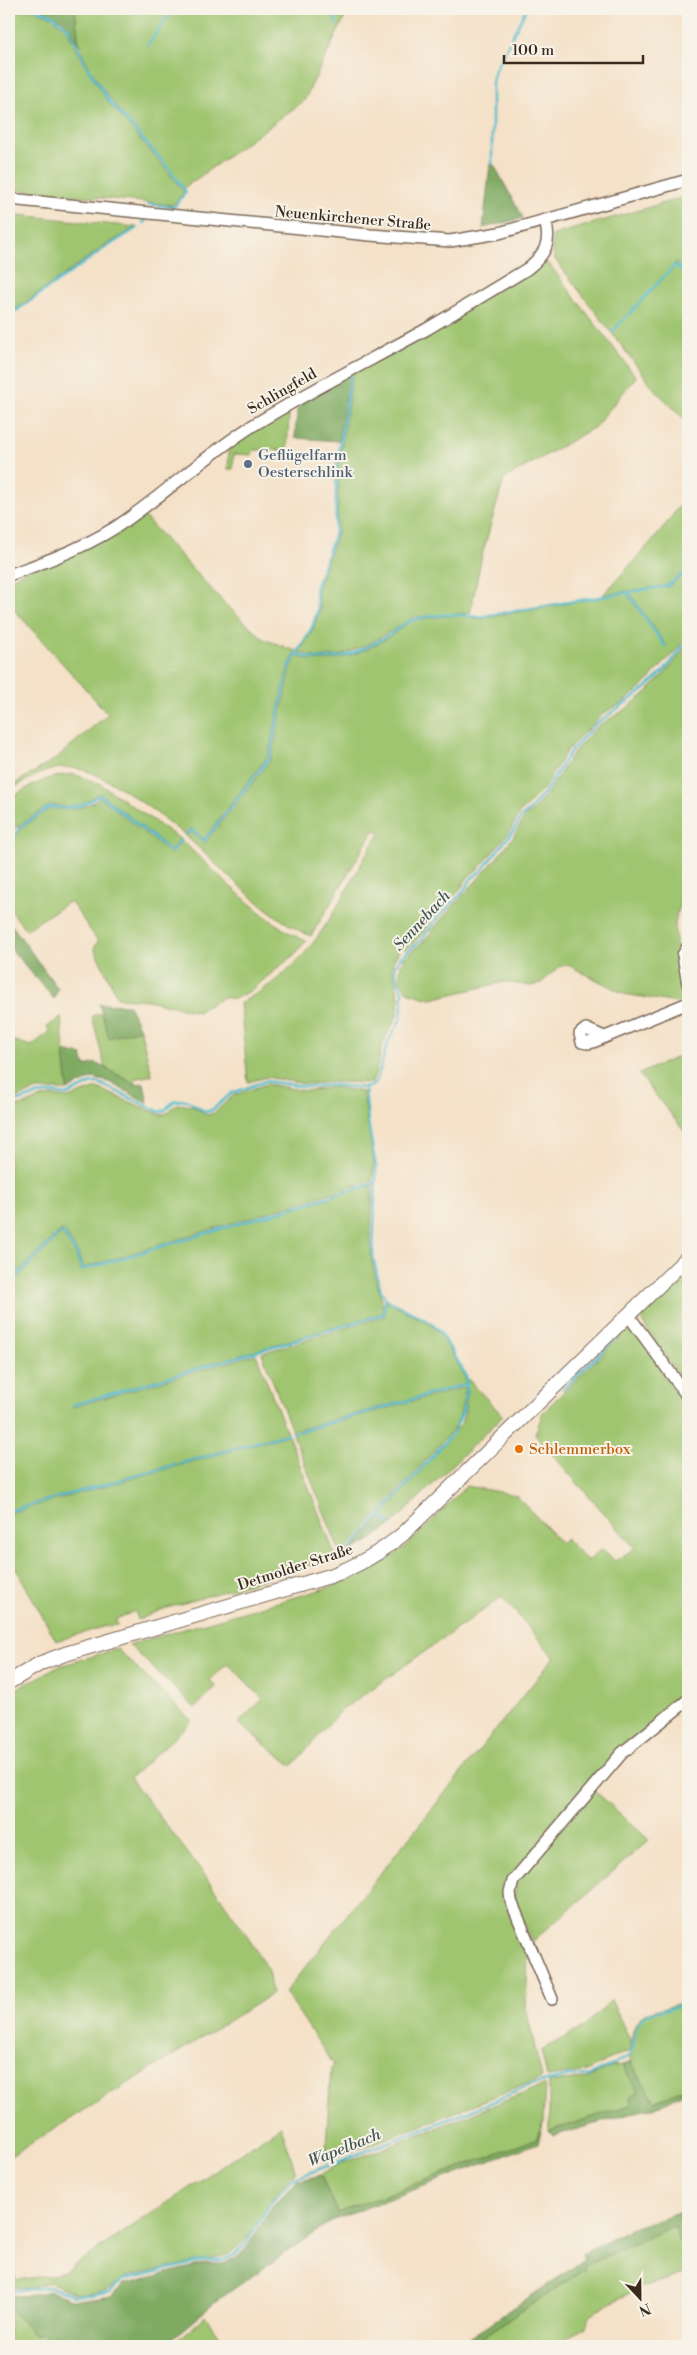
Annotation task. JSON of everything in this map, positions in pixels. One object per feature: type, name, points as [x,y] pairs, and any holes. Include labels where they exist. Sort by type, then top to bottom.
[{"type":"main road","name":"Detmolder Straße","points":[[9,1682],[41,1664],[65,1654],[330,1576],[356,1566],[379,1553],[403,1534],[688,1257]]},
{"type":"street","name":"Neuenkirchener Straße","points":[[9,198],[425,240],[477,238],[545,221],[688,180]]},
{"type":"street","name":"Schlingfeld","points":[[9,575],[53,560],[92,542],[127,520],[226,443],[252,426],[348,370],[426,329],[527,268],[538,260],[548,243],[549,234],[545,221]]},
{"type":"street","points":[[688,947],[683,956],[688,984]]},
{"type":"street","points":[[604,1037],[688,1003]]},
{"type":"street","points":[[628,1316],[635,1322],[688,1397]]},
{"type":"street","points":[[552,1999],[511,1901],[510,1892],[513,1881],[622,1753],[688,1700]]},
{"type":"green space","points":[[42,9],[75,9],[79,45],[62,20]]},
{"type":"green space","points":[[75,9],[349,9],[304,101],[184,188],[114,103],[89,67],[78,43]]},
{"type":"green space","points":[[35,10],[52,17],[67,30],[89,72],[108,102],[184,192],[173,205],[9,189],[9,12]]},
{"type":"green space","points":[[490,164],[494,165],[523,218],[483,228]]},
{"type":"green space","points":[[688,196],[688,276],[676,263],[674,264],[688,280],[688,423],[656,391],[555,259],[552,248],[553,235]]},
{"type":"green space","points":[[9,214],[136,227],[103,247],[9,314]]},
{"type":"green space","points":[[542,263],[549,264],[636,377],[595,427],[504,479],[482,555],[470,613],[414,617],[371,643],[342,655],[319,658],[299,653],[313,629],[320,608],[317,590],[337,533],[339,462],[353,372]]},
{"type":"green space","points":[[350,373],[339,441],[295,438],[297,410],[303,401]]},
{"type":"green space","points":[[282,413],[289,417],[287,450],[254,450],[252,455],[234,454],[233,469],[228,469],[229,446]]},
{"type":"green space","points":[[688,494],[688,568],[667,585],[603,595],[661,531]]},
{"type":"green space","points":[[141,513],[227,606],[264,639],[296,651],[288,667],[268,756],[204,839],[191,828],[184,834],[116,785],[86,771],[64,768],[47,771],[9,791],[9,787],[54,760],[108,714],[9,604],[9,579]]},
{"type":"green space","points":[[688,572],[688,637],[643,686],[622,703],[604,713],[567,750],[542,791],[519,814],[510,831],[480,867],[468,877],[461,888],[420,936],[406,949],[401,947],[392,964],[399,998],[397,1016],[383,1042],[375,1075],[371,1083],[334,1082],[305,1084],[267,1077],[248,1082],[240,1003],[282,975],[309,949],[332,916],[373,843],[381,833],[374,830],[311,936],[279,918],[262,905],[186,836],[191,832],[205,843],[271,759],[291,668],[296,656],[320,660],[343,658],[377,644],[405,625],[417,620],[457,616],[478,619],[626,593],[665,647],[666,645],[629,592],[668,587]]},
{"type":"green space","points":[[688,644],[688,887],[681,901],[675,922],[675,934],[685,995],[684,1000],[677,1003],[624,994],[568,965],[560,966],[541,983],[531,986],[504,982],[431,999],[409,993],[399,980],[401,964],[405,957],[424,941],[496,859],[514,836],[525,816],[533,811],[547,794],[573,753],[598,726],[626,709],[647,692],[667,671]]},
{"type":"green space","points":[[73,774],[99,783],[180,839],[171,850],[100,793],[83,804],[66,807],[50,805],[9,832],[9,799],[40,782]]},
{"type":"green space","points":[[100,797],[171,854],[182,841],[225,882],[274,923],[306,941],[295,954],[250,991],[234,999],[224,997],[197,1012],[148,1000],[118,998],[94,948],[98,941],[70,901],[26,930],[9,908],[9,845],[21,828],[51,808],[83,807]]},
{"type":"green space","points":[[9,921],[58,989],[54,999],[10,948]]},
{"type":"green space","points":[[99,1004],[129,1005],[140,1029],[109,1038]]},
{"type":"green space","points":[[102,1013],[109,1037],[140,1029],[152,1075],[134,1079],[136,1084],[105,1068],[92,1016]]},
{"type":"green space","points":[[61,1017],[68,1090],[37,1090],[9,1101],[9,1039],[31,1046],[50,1032],[47,1027]]},
{"type":"green space","points":[[64,1051],[82,1055],[85,1066],[96,1063],[135,1084],[144,1083],[148,1103],[109,1082],[93,1078],[68,1090]]},
{"type":"green space","points":[[688,1052],[688,1136],[639,1074]]},
{"type":"green space","points":[[267,1084],[305,1091],[335,1087],[363,1092],[374,1164],[372,1181],[83,1268],[78,1254],[64,1231],[59,1232],[9,1281],[9,1108],[24,1105],[41,1098],[53,1096],[68,1098],[97,1088],[161,1115],[167,1113],[177,1104],[193,1106],[207,1115],[214,1113],[234,1095]]},
{"type":"green space","points":[[372,1185],[371,1251],[383,1313],[74,1404],[73,1407],[256,1354],[287,1433],[9,1510],[9,1286],[59,1236],[62,1234],[76,1255],[81,1271]]},
{"type":"green space","points":[[688,1271],[688,1390],[639,1317]]},
{"type":"green space","points":[[386,1301],[429,1323],[438,1331],[465,1376],[465,1384],[292,1431],[262,1353],[385,1316]]},
{"type":"green space","points":[[632,1325],[688,1404],[688,1695],[629,1741],[510,1879],[528,1953],[526,2009],[542,2078],[367,2146],[337,2155],[325,2163],[331,2069],[334,2065],[285,1992],[554,1657],[502,1597],[339,1712],[292,1766],[238,1723],[263,1699],[228,1663],[210,1680],[216,1687],[195,1708],[129,1645],[337,1585],[365,1573],[404,1548],[466,1486],[516,1495],[561,1543],[566,1539],[588,1561],[601,1549],[615,1561],[635,1548],[535,1435],[543,1412]]},
{"type":"green space","points":[[468,1379],[503,1416],[392,1524],[382,1515],[461,1424],[465,1411]]},
{"type":"green space","points":[[465,1387],[461,1411],[451,1432],[341,1555],[293,1434]]},
{"type":"green space","points":[[288,1435],[336,1557],[161,1610],[138,1620],[135,1611],[116,1619],[117,1625],[106,1626],[56,1641],[9,1556],[9,1513]]},
{"type":"green space","points":[[380,1517],[390,1526],[349,1552]]},
{"type":"green space","points":[[117,1649],[192,1721],[130,1778],[204,1874],[246,1934],[268,1971],[272,1994],[9,2157],[9,1693],[60,1666]]},
{"type":"green space","points":[[595,1791],[649,1840],[532,1942],[515,1901],[516,1883]]},
{"type":"green space","points":[[688,1998],[688,2086],[655,2102],[630,2059],[633,2029],[644,2014],[679,2003]]},
{"type":"green space","points":[[611,2000],[630,2040],[630,2051],[609,2059],[589,2071],[547,2077],[541,2050],[584,2027]]},
{"type":"green space","points":[[631,2062],[655,2102],[688,2086],[688,2090],[661,2105],[553,2136],[549,2131],[631,2105],[630,2097],[638,2092],[622,2065]]},
{"type":"green space","points":[[622,2065],[639,2093],[631,2105],[549,2131],[549,2082],[586,2079],[613,2066]]},
{"type":"green space","points":[[545,2085],[543,2123],[536,2139],[337,2213],[321,2175],[341,2163],[375,2152]]},
{"type":"green space","points":[[543,2123],[538,2143],[331,2221],[218,2300],[163,2346],[67,2346],[59,2337],[48,2339],[42,2333],[35,2336],[9,2308],[9,2295],[27,2296],[50,2291],[71,2299],[93,2299],[112,2296],[124,2284],[207,2263],[224,2263],[235,2258],[246,2249],[273,2205],[297,2181],[321,2175],[337,2213],[536,2139]]},
{"type":"green space","points":[[281,2126],[296,2173],[277,2193],[247,2238],[227,2255],[125,2277],[114,2286],[93,2293],[72,2292],[50,2282],[29,2288],[9,2287],[9,2243],[16,2280],[54,2275],[66,2271]]},
{"type":"green space","points":[[688,2209],[688,2239],[679,2242],[674,2226],[584,2266],[585,2269],[469,2346],[457,2346],[584,2260],[582,2254],[630,2229]]},
{"type":"green space","points":[[674,2226],[679,2241],[688,2239],[688,2273],[639,2288],[589,2315],[586,2327],[551,2346],[469,2346],[585,2269],[584,2266]]},
{"type":"green space","points":[[9,2308],[35,2335],[42,2333],[48,2339],[59,2337],[67,2346],[9,2346]]},
{"type":"green space","points":[[205,2316],[225,2346],[170,2346]]},
{"type":"waterway","points":[[9,10],[19,9]]},
{"type":"waterway","points":[[36,9],[52,15],[68,28],[89,70],[109,101],[170,170],[186,192],[174,207],[148,204]]},
{"type":"waterway","points":[[148,45],[173,9]]},
{"type":"waterway","points":[[334,9],[336,25]]},
{"type":"waterway","points":[[492,164],[492,82],[495,70],[526,9]]},
{"type":"waterway","points":[[143,223],[146,220]]},
{"type":"waterway","points":[[9,316],[105,248],[137,228]]},
{"type":"waterway","points":[[612,332],[675,265],[688,278]]},
{"type":"waterway","points":[[351,374],[337,462],[335,533],[315,589],[318,609],[312,628],[296,654],[320,659],[343,656],[366,648],[413,620],[447,615],[478,617],[667,586],[688,570]]},
{"type":"waterway","points":[[627,592],[665,646]]},
{"type":"waterway","name":"Sennebach","points":[[9,1104],[37,1095],[52,1093],[67,1095],[92,1083],[99,1083],[160,1112],[165,1110],[174,1101],[186,1100],[206,1112],[212,1110],[232,1093],[266,1081],[305,1087],[335,1085],[364,1088],[372,1086],[377,1080],[387,1044],[401,1018],[403,992],[397,980],[395,966],[400,958],[422,939],[436,920],[463,892],[471,879],[482,870],[514,830],[521,817],[531,809],[545,792],[570,752],[596,724],[645,689],[665,670],[688,640]]},
{"type":"waterway","points":[[185,835],[192,830],[204,841],[269,758],[289,668],[296,654]]},
{"type":"waterway","points":[[9,843],[20,827],[50,807],[66,808],[83,805],[100,795],[172,852],[181,840]]},
{"type":"waterway","points":[[293,1433],[467,1384],[466,1375],[439,1330],[430,1322],[386,1299],[381,1291],[373,1257],[376,1165],[368,1123],[365,1088]]},
{"type":"waterway","points":[[9,1284],[60,1233],[64,1234],[77,1255],[82,1270],[375,1183]]},
{"type":"waterway","points":[[639,1315],[688,1268]]},
{"type":"waterway","points":[[73,1405],[384,1314],[385,1298]]},
{"type":"waterway","points":[[563,1389],[629,1325]]},
{"type":"waterway","points":[[391,1525],[380,1515],[453,1433],[463,1411],[467,1384]]},
{"type":"waterway","points":[[9,1511],[287,1434]]},
{"type":"waterway","points":[[347,1552],[380,1515]]},
{"type":"waterway","name":"Wapelbach","points":[[9,2291],[49,2287],[73,2295],[92,2295],[110,2291],[123,2280],[207,2260],[223,2260],[234,2255],[245,2245],[270,2204],[291,2180],[495,2101],[530,2085],[570,2076],[589,2076],[629,2056],[633,2048],[637,2026],[643,2017],[655,2011],[676,2007],[688,2002]]},
{"type":"place","name":"Geflügelfarm Oesterschlink","points":[[248,464]]},
{"type":"place","name":"Schlemmerbox","points":[[519,1449]]}]
